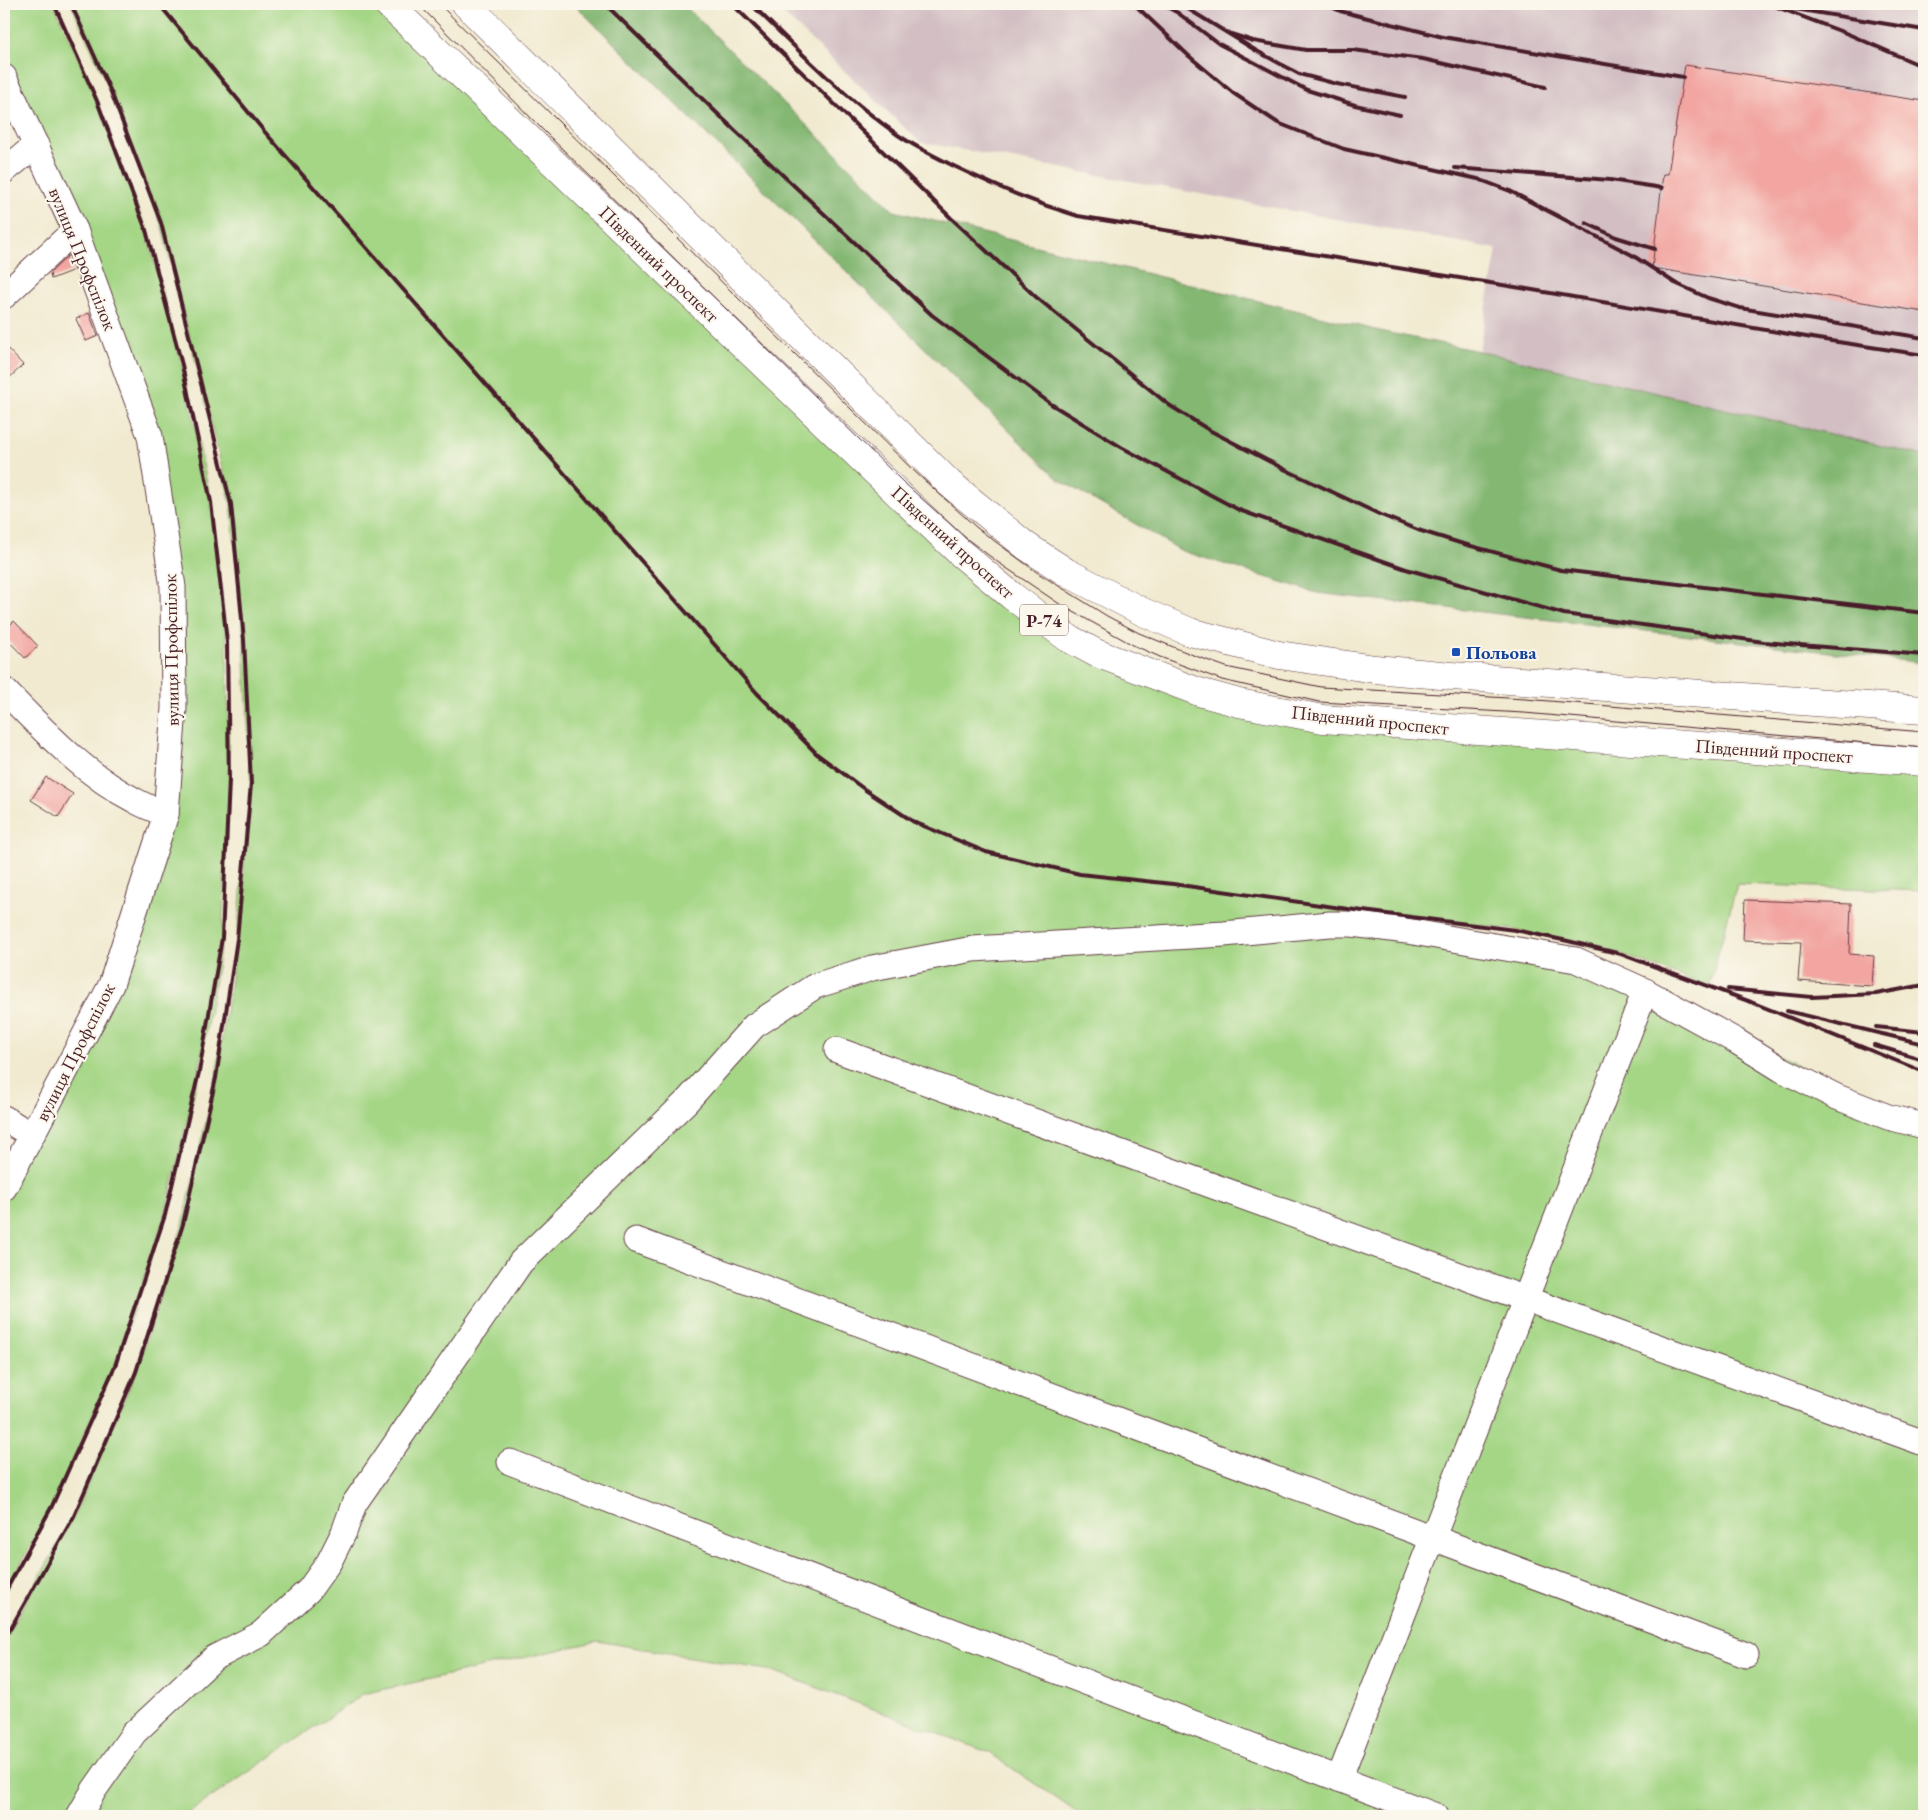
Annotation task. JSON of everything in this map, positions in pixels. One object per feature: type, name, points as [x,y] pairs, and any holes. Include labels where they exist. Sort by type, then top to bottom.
[{"type":"main road","name":"Південний проспект","points":[[388,4],[958,551],[1068,638],[1096,653],[1199,692],[1239,703],[1323,719],[1924,762]]},
{"type":"main road","name":"Р-74","points":[[466,4],[949,483],[1026,546],[1066,572],[1143,612],[1190,632],[1254,649],[1280,655],[1375,669],[1924,710]]},
{"type":"street","name":"вулиця Профспілок","points":[[4,77],[75,230],[150,436],[173,586],[174,708],[166,814],[111,985],[4,1188]]},
{"type":"street","points":[[4,171],[36,145]]},
{"type":"street","points":[[4,296],[75,230]]},
{"type":"street","points":[[4,690],[54,740],[95,774],[133,800],[166,814]]},
{"type":"street","points":[[79,1816],[94,1790],[134,1733],[214,1658],[261,1634],[309,1590],[329,1562],[344,1532],[354,1504],[521,1262],[687,1101],[754,1026],[815,986],[872,968],[973,950],[1188,936],[1330,924],[1352,924],[1407,931],[1576,960],[1645,991],[1736,1041],[1781,1069],[1836,1096],[1888,1117],[1924,1126]]},
{"type":"street","points":[[1339,1779],[1645,991]]},
{"type":"street","points":[[837,1050],[1924,1443]]},
{"type":"street","points":[[4,1118],[31,1135]]},
{"type":"street","points":[[636,1240],[1746,1655]]},
{"type":"street","points":[[510,1462],[1436,1816]]},
{"type":"shaded area","points":[[773,4],[1924,4],[1924,456],[1479,351],[1497,249],[920,142]]},
{"type":"green space","points":[[4,4],[54,4],[97,101],[146,230],[182,365],[211,502],[227,642],[229,780],[222,938],[199,1072],[165,1215],[115,1366],[52,1506],[4,1594],[4,1188],[111,985],[166,814],[174,708],[150,436],[4,77]]},
{"type":"green space","points":[[71,4],[388,4],[1068,638],[1239,703],[1924,762],[1924,891],[1737,884],[1709,987],[1621,954],[1515,930],[1355,910],[1352,924],[1576,960],[1924,1126],[1924,1816],[1082,1816],[990,1753],[773,1671],[598,1641],[363,1694],[184,1816],[4,1816],[4,1640],[74,1516],[136,1372],[183,1224],[216,1078],[237,939],[251,784],[244,640],[231,504],[161,223],[111,92]]},
{"type":"green space","points":[[574,4],[683,4],[894,211],[1384,332],[1479,351],[1924,456],[1924,663],[1317,593],[1182,551],[1058,479]]},
{"type":"building","points":[[1685,65],[1924,101],[1924,312],[1652,268],[1663,174],[1668,174]]},
{"type":"building","points":[[69,255],[74,270],[51,279],[50,273]]},
{"type":"building","points":[[89,313],[98,336],[86,341],[76,319]]},
{"type":"building","points":[[4,345],[23,365],[4,383]]},
{"type":"building","points":[[14,621],[38,646],[25,658],[4,636],[4,631]]},
{"type":"building","points":[[46,777],[73,794],[58,817],[31,800]]},
{"type":"building","points":[[1745,900],[1851,904],[1849,954],[1874,956],[1872,986],[1798,981],[1801,942],[1743,940]]},
{"type":"tram line","points":[[418,4],[547,134],[902,481],[967,539],[999,563],[1061,605],[1133,645],[1222,680],[1319,702],[1524,713],[1924,748]]},
{"type":"tram line","points":[[439,4],[913,470],[977,528],[1038,573],[1107,616],[1139,633],[1226,667],[1321,687],[1525,699],[1924,732]]},
{"type":"railway","points":[[4,1594],[52,1506],[115,1366],[165,1215],[199,1072],[222,938],[229,780],[227,642],[211,502],[182,365],[146,230],[97,101],[54,4]]},
{"type":"railway","points":[[4,1640],[74,1516],[136,1372],[183,1224],[216,1078],[237,939],[251,784],[244,640],[231,504],[161,223],[111,92],[71,4]]},
{"type":"railway","points":[[159,4],[264,131],[757,693],[817,754],[864,789],[914,822],[986,852],[1080,874],[1173,884],[1355,910],[1515,930],[1621,954],[1751,1002],[1924,1072]]},
{"type":"railway","points":[[605,4],[723,119],[932,315],[1051,404],[1121,447],[1239,510],[1406,569],[1564,614],[1764,642],[1924,655]]},
{"type":"railway","points":[[732,4],[951,218],[1036,297],[1169,405],[1209,430],[1284,469],[1381,515],[1418,530],[1561,570],[1924,613]]},
{"type":"railway","points":[[751,4],[840,89],[905,140],[1003,189],[1078,216],[1924,355]]},
{"type":"railway","points":[[1134,4],[1189,56],[1233,93],[1278,123],[1344,149],[1478,179],[1510,191],[1632,255],[1675,283],[1708,298],[1740,308],[1924,338]]},
{"type":"railway","points":[[1162,4],[1178,13],[1219,44],[1307,90],[1355,105],[1400,115]]},
{"type":"railway","points":[[1180,4],[1255,50],[1299,74],[1337,84],[1405,97]]},
{"type":"railway","points":[[1325,4],[1340,11],[1443,37],[1683,77]]},
{"type":"railway","points":[[1772,5],[1848,34],[1924,67]]},
{"type":"railway","points":[[1795,9],[1924,30]]},
{"type":"railway","points":[[1228,33],[1253,41],[1306,50],[1353,50],[1423,59],[1545,87]]},
{"type":"railway","points":[[1455,168],[1610,180],[1662,188]]},
{"type":"railway","points":[[1586,223],[1616,237],[1655,249]]},
{"type":"railway","points":[[1728,989],[1812,997],[1876,994],[1924,985]]},
{"type":"railway","points":[[1787,1011],[1924,1044]]},
{"type":"railway","points":[[1876,1027],[1924,1032]]},
{"type":"railway","points":[[1874,1045],[1924,1060]]},
{"type":"place","name":"Польова","points":[[1456,652]]}]
